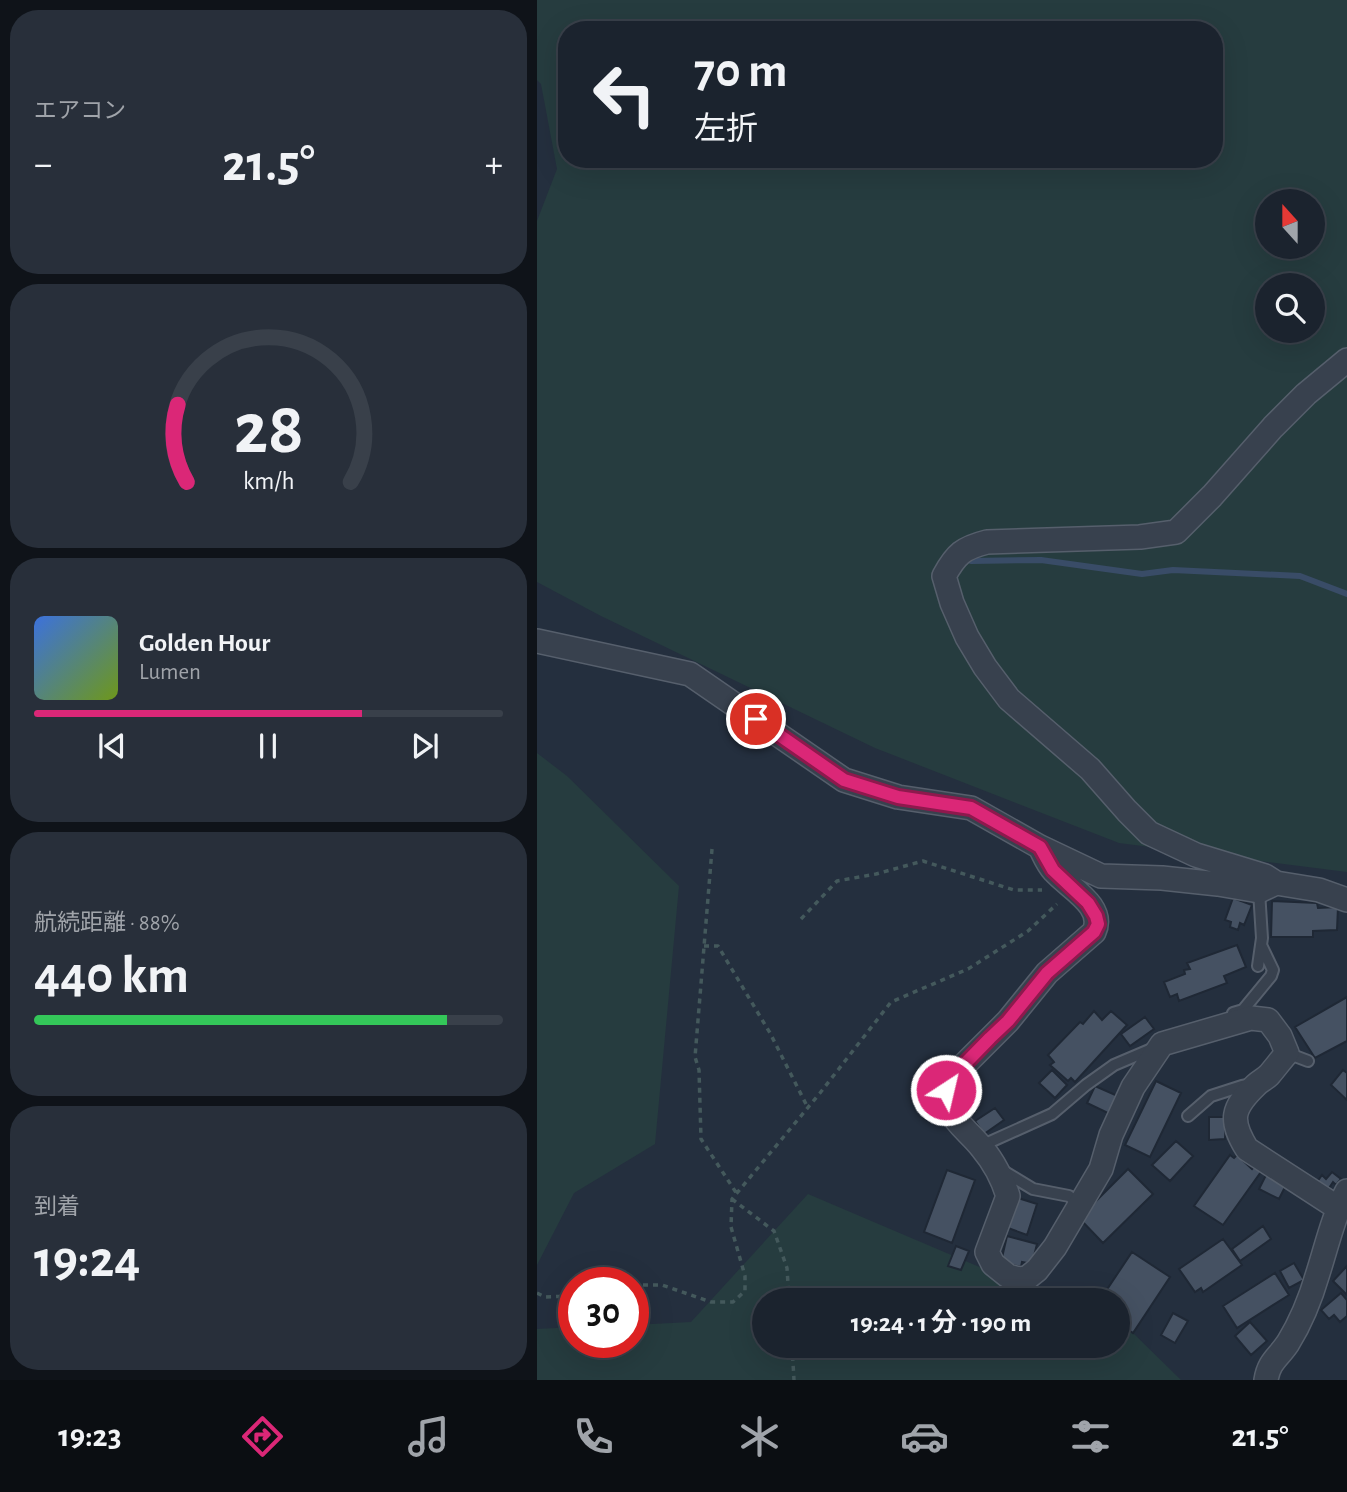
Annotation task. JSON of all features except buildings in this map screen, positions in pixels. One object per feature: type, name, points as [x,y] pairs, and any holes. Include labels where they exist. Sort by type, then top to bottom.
[{"type":"street","points":[[1267,887],[1265,876],[1196,855],[1149,833],[1090,769],[1009,699],[967,637],[944,576],[953,559],[970,546],[987,542],[1140,537],[1176,532],[1273,427],[1306,394],[1347,360]]},
{"type":"street","points":[[537,641],[690,674],[844,780],[898,797],[971,808],[1040,847],[1101,876],[1319,890],[1347,900]]},
{"type":"street","points":[[1040,847],[1053,870],[1088,903],[1098,924],[1094,932],[1047,973],[1008,1021],[947,1084],[947,1104],[950,1112],[981,1146],[995,1167],[1008,1196],[987,1252],[993,1264],[1008,1276],[1027,1278],[1037,1270],[1055,1247],[1101,1169],[1111,1135],[1133,1087],[1162,1044],[1251,1018],[1268,1020],[1297,1057],[1257,1084],[1237,1105],[1235,1121],[1239,1136],[1247,1149],[1342,1199],[1303,1314],[1287,1344],[1268,1368],[1266,1380]]},
{"type":"lane","points":[[1258,966],[1267,887]]},
{"type":"lane","points":[[1210,1030],[1210,1019],[1243,1010],[1271,976],[1273,970],[1261,945]]},
{"type":"lane","points":[[981,1146],[1051,1114],[1114,1065],[1162,1044]]},
{"type":"lane","points":[[1188,1116],[1211,1096],[1257,1084]]},
{"type":"lane","points":[[995,1167],[1033,1189],[1069,1196],[1079,1205]]},
{"type":"path","points":[[712,849],[695,1057],[699,1070],[701,1139],[737,1194]]},
{"type":"path","points":[[801,919],[837,881],[923,861],[1014,890],[1075,890]]},
{"type":"path","points":[[649,1285],[662,1285],[711,1303],[733,1302],[745,1291],[745,1276],[731,1227],[732,1199],[891,1002],[968,969],[1028,931],[1075,890]]},
{"type":"path","points":[[704,946],[718,946],[770,1033],[808,1108]]},
{"type":"path","points":[[732,1199],[774,1231],[787,1268],[788,1288]]},
{"type":"path","points":[[537,1293],[545,1297],[558,1297]]},
{"type":"path","points":[[793,1358],[794,1380]]},
{"type":"green space","points":[[537,0],[1347,0],[1347,872],[1119,843],[875,748],[601,616],[537,582],[537,221],[557,169],[541,84],[537,80]]},
{"type":"green space","points":[[537,753],[567,776],[679,886],[655,1144],[574,1193],[537,1265]]},
{"type":"green space","points":[[808,1194],[1029,1288],[752,1288],[752,1358],[1130,1358],[1130,1332],[1181,1380],[537,1380],[537,1329],[558,1328],[558,1358],[649,1358],[649,1324],[691,1322]]},
{"type":"waterway","points":[[971,561],[1041,560],[1142,574],[1173,570],[1300,576],[1347,594]]},
{"type":"route","points":[[756,719],[844,780],[898,797],[971,808],[1040,847],[1053,870],[1088,903],[1096,916],[1098,924],[1094,932],[1047,973],[1008,1021],[950,1079],[946,1090]]}]
